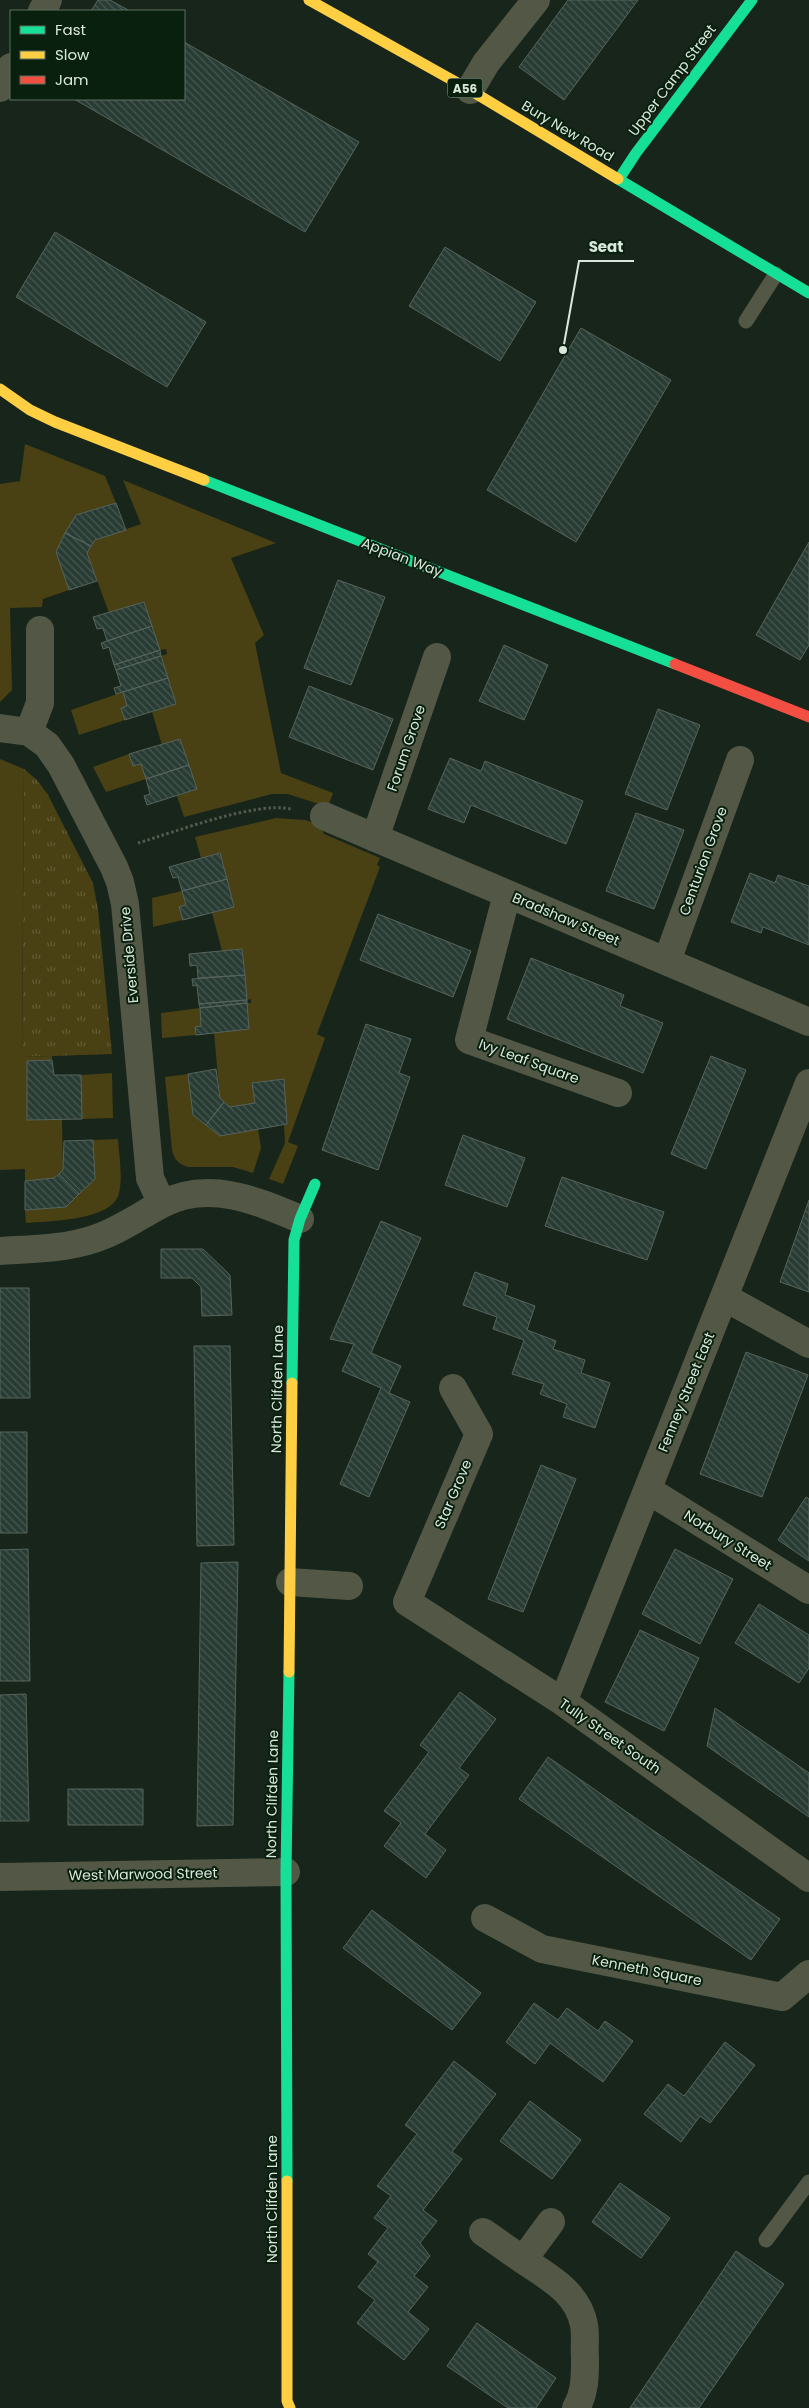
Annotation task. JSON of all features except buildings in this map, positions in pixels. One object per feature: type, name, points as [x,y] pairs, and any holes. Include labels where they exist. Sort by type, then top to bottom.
[{"type":"main road","name":"Bury New Road","points":[[309,0],[470,90],[809,293]]},
{"type":"main road","name":"Upper Camp Street","points":[[619,179],[636,153],[752,0]]},
{"type":"main road","name":"Appian Way","points":[[0,389],[30,410],[54,422],[809,717]]},
{"type":"main road","name":"North Clifden Lane","points":[[290,2408],[287,2401],[286,1872],[294,1240],[315,1184]]},
{"type":"street","points":[[470,90],[486,63],[536,0]]},
{"type":"street","points":[[0,88],[10,69]]},
{"type":"street","points":[[0,728],[29,732],[40,703],[40,630]]},
{"type":"street","name":"Forum Grove","points":[[375,838],[437,658]]},
{"type":"street","name":"Everside Drive","points":[[29,732],[46,745],[61,765],[108,855],[124,894],[150,1178],[162,1204]]},
{"type":"street","name":"Centurion Grove","points":[[667,961],[740,760]]},
{"type":"street","name":"Bradshaw Street","points":[[324,816],[809,1022]]},
{"type":"street","name":"Ivy Leaf Square","points":[[508,894],[469,1040],[618,1093]]},
{"type":"street","name":"Fenney Street East","points":[[563,1702],[809,1083]]},
{"type":"street","points":[[0,1251],[67,1246],[94,1239],[116,1230],[162,1204],[192,1194],[211,1192],[235,1195],[263,1203],[300,1220]]},
{"type":"street","points":[[724,1296],[809,1344]]},
{"type":"street","name":"Star Grove","points":[[406,1602],[478,1434],[453,1388]]},
{"type":"street","name":"Norbury Street","points":[[648,1490],[809,1590]]},
{"type":"street","points":[[290,1582],[349,1586]]},
{"type":"street","name":"Tully Street South","points":[[406,1602],[563,1702],[809,1878]]},
{"type":"street","name":"West Marwood Street","points":[[0,1876],[286,1872]]},
{"type":"street","name":"Kenneth Square","points":[[485,1918],[542,1949],[782,1997],[809,1974]]},
{"type":"street","points":[[523,2260],[551,2222]]},
{"type":"street","points":[[482,2232],[568,2292],[579,2307],[584,2326],[585,2381],[576,2408]]},
{"type":"lane","points":[[746,321],[776,274]]},
{"type":"lane","points":[[766,2240],[809,2182]]},
{"type":"path","points":[[108,855],[128,846],[246,811],[281,806],[324,816]]},
{"type":"green space","points":[[25,444],[105,476],[116,503],[76,515],[56,552],[69,590],[43,599],[42,607],[10,608],[12,690],[0,702],[0,484],[20,481]]},
{"type":"green space","points":[[123,480],[276,543],[231,558],[264,635],[255,643],[281,773],[333,793],[328,807],[288,794],[272,794],[184,817],[177,796],[197,789],[180,739],[162,745],[152,712],[176,704],[161,656],[167,654],[166,649],[160,650],[144,602],[109,613],[87,553],[95,540],[141,524]]},
{"type":"green space","points":[[123,692],[127,706],[121,708],[125,720],[79,735],[71,710]]},
{"type":"green space","points":[[129,754],[133,766],[141,764],[146,779],[106,792],[93,767]]},
{"type":"green space","points":[[0,759],[24,769],[22,1057],[52,1056],[52,1060],[27,1061],[28,1120],[62,1120],[63,1170],[54,1178],[25,1181],[25,1169],[0,1170]]},
{"type":"green space","points":[[24,769],[37,780],[48,795],[93,883],[98,909],[112,1054],[22,1057]]},
{"type":"green space","points":[[276,818],[305,820],[320,825],[324,834],[380,858],[377,865],[380,867],[317,1034],[325,1038],[288,1142],[298,1146],[283,1184],[269,1179],[285,1143],[284,1125],[287,1124],[283,1079],[253,1083],[255,1103],[230,1107],[220,1098],[214,1033],[249,1029],[247,1003],[251,1003],[251,999],[247,1000],[242,949],[222,951],[212,913],[234,907],[220,853],[201,858],[195,837]]},
{"type":"green space","points":[[182,891],[186,905],[179,907],[183,920],[153,927],[152,898]]},
{"type":"green space","points":[[200,1008],[201,1026],[196,1027],[196,1035],[162,1038],[161,1013]]},
{"type":"green space","points":[[112,1073],[113,1118],[82,1119],[81,1075]]},
{"type":"green space","points":[[188,1074],[193,1115],[220,1136],[258,1129],[261,1148],[253,1173],[233,1167],[188,1167],[175,1159],[172,1150],[165,1077]]},
{"type":"green space","points":[[118,1139],[121,1180],[119,1193],[114,1202],[105,1209],[78,1218],[26,1223],[25,1210],[66,1207],[95,1179],[93,1140]]},
{"type":"traffic: fast","points":[[619,179],[636,153],[752,0]]},
{"type":"traffic: fast","points":[[618,179],[809,293]]},
{"type":"traffic: fast","points":[[204,480],[675,664]]},
{"type":"traffic: fast","points":[[292,1383],[294,1240],[300,1219],[315,1184]]},
{"type":"traffic: fast","points":[[287,2181],[286,1872],[289,1672]]},
{"type":"traffic: slow","points":[[309,0],[470,90],[618,179]]},
{"type":"traffic: slow","points":[[0,389],[30,410],[55,422],[204,480]]},
{"type":"traffic: slow","points":[[289,1672],[292,1383]]},
{"type":"traffic: slow","points":[[287,2181],[287,2401],[290,2408]]},
{"type":"traffic: jam","points":[[675,664],[809,717]]},
{"type":"place","name":"Seat","points":[[563,350]]}]
